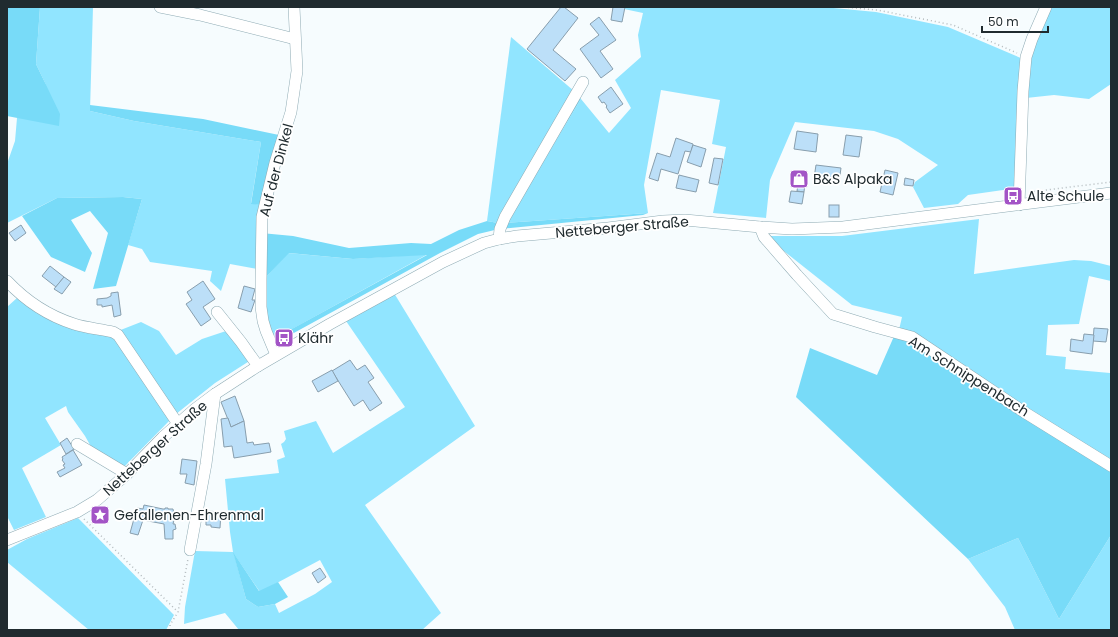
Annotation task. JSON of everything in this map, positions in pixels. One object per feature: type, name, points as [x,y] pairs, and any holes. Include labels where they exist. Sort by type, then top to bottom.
[{"type":"street","points":[[160,7],[200,15],[295,39]]},
{"type":"street","name":"Auf der Dinkel","points":[[276,355],[266,331],[261,307],[262,217],[275,163],[291,112],[297,71],[294,7]]},
{"type":"street","points":[[1019,205],[1023,91],[1026,56],[1046,7]]},
{"type":"street","points":[[500,239],[500,229],[505,218],[583,82]]},
{"type":"street","name":"Netteberger Straße","points":[[7,540],[77,512],[97,500],[127,474],[163,437],[178,424],[215,394],[258,366],[330,324],[443,262],[484,243],[517,236],[601,229],[663,221],[698,221],[760,227],[814,229],[843,227],[1111,193]]},
{"type":"street","name":"Am Schnippenbach","points":[[760,227],[764,237],[833,314],[912,337],[1031,416],[1111,466]]},
{"type":"street","points":[[7,281],[15,290],[29,301],[54,315],[75,324],[113,332],[118,335],[178,424]]},
{"type":"street","points":[[217,312],[258,366]]},
{"type":"street","name":"Netteberger Straße","points":[[190,550],[206,464],[215,394]]},
{"type":"street","points":[[77,444],[127,474]]},
{"type":"path","points":[[844,7],[877,10],[953,25],[1026,56]]},
{"type":"path","points":[[77,512],[178,612]]},
{"type":"path","points":[[170,630],[170,624],[178,612],[190,550]]},
{"type":"shaded area","points":[[7,7],[34,65],[46,85],[36,64],[40,7],[93,7],[90,111],[134,121],[261,142],[251,203],[260,205],[257,269],[230,264],[221,291],[210,281],[212,271],[150,262],[142,249],[128,245],[142,199],[123,197],[57,198],[7,223],[7,161],[15,141],[17,118],[19,118]]},
{"type":"shaded area","points":[[7,7],[40,7],[36,64],[60,114],[59,126],[7,116]]},
{"type":"shaded area","points":[[624,7],[823,7],[876,12],[948,27],[1023,59],[1017,188],[968,195],[958,204],[924,208],[913,187],[915,182],[938,165],[898,139],[874,131],[795,122],[770,180],[766,218],[713,213],[726,147],[712,144],[720,100],[661,90],[644,185],[648,213],[506,223],[581,99],[609,133],[631,108],[615,80],[641,57],[638,35],[643,13],[624,9]]},
{"type":"shaded area","points":[[1050,7],[1111,7],[1111,84],[1089,99],[1054,95],[1026,98],[1030,57]]},
{"type":"shaded area","points":[[511,37],[574,91],[498,223],[487,221]]},
{"type":"shaded area","points":[[574,91],[581,99],[506,223],[648,213],[643,215],[499,229],[478,234],[440,253],[281,340],[279,336],[427,255],[353,259],[289,253],[266,277],[261,233],[293,236],[349,248],[411,243],[431,244],[459,230],[487,221],[498,223]]},
{"type":"shaded area","points":[[90,105],[203,119],[279,135],[260,205],[251,204],[261,142],[134,121],[90,111]]},
{"type":"shaded area","points":[[123,197],[142,199],[116,286],[93,289],[108,233],[90,211],[71,220],[92,253],[85,272],[51,257],[22,216],[57,198]]},
{"type":"shaded area","points":[[979,219],[974,274],[1074,260],[1091,261],[1111,266],[1111,281],[1089,276],[1079,324],[1048,325],[1046,355],[1066,357],[1065,369],[1110,373],[1111,463],[899,330],[902,317],[852,305],[780,248],[770,236],[842,236]]},
{"type":"shaded area","points":[[288,253],[353,259],[428,254],[274,339],[267,321],[266,277]]},
{"type":"shaded area","points":[[394,293],[475,426],[365,505],[441,613],[422,630],[239,630],[225,613],[184,624],[185,607],[195,551],[233,552],[225,479],[279,473],[277,460],[285,457],[281,444],[286,439],[284,431],[316,421],[333,453],[405,407],[346,321]],"holes":[[[234,554],[260,592],[320,560],[332,582],[315,594],[279,613],[275,604],[258,607],[246,599]]]},
{"type":"shaded area","points":[[17,298],[113,336],[170,420],[123,468],[94,452],[68,412],[66,406],[45,418],[61,445],[22,468],[46,517],[14,530],[7,516],[7,307]]},
{"type":"shaded area","points":[[141,322],[159,331],[176,355],[202,339],[226,331],[251,360],[215,383],[176,414],[118,331]]},
{"type":"shaded area","points":[[895,334],[1111,470],[1111,535],[1059,619],[1018,538],[968,559],[796,397],[810,348],[877,375]]},
{"type":"shaded area","points":[[78,518],[174,615],[166,630],[89,630],[7,562],[7,550],[27,539]]},
{"type":"shaded area","points":[[1111,535],[1111,630],[1015,630],[1005,607],[968,559],[1018,538],[1059,619]]},
{"type":"shaded area","points":[[233,552],[259,591],[278,582],[288,597],[275,604],[258,607],[246,599]]},
{"type":"building","points":[[561,7],[564,7],[578,18],[553,50],[576,69],[565,81],[527,49]]},
{"type":"building","points":[[613,7],[625,7],[622,22],[611,20]]},
{"type":"building","points":[[599,17],[616,40],[600,51],[613,69],[601,78],[580,49],[599,35],[590,24]]},
{"type":"building","points":[[611,87],[623,104],[610,113],[604,102],[602,103],[598,97]]},
{"type":"building","points":[[797,131],[818,134],[816,152],[794,149]]},
{"type":"building","points":[[846,135],[862,137],[859,157],[843,155]]},
{"type":"building","points":[[676,138],[693,144],[691,152],[685,151],[678,174],[661,169],[658,181],[649,178],[657,153],[670,157]]},
{"type":"building","points":[[693,145],[706,149],[701,167],[687,162]]},
{"type":"building","points":[[714,158],[723,159],[718,185],[709,183]]},
{"type":"building","points":[[816,165],[841,168],[839,182],[814,178]]},
{"type":"building","points":[[885,170],[898,173],[893,195],[880,192]]},
{"type":"building","name":"B&S Alpaka","points":[[794,173],[806,174],[804,192],[797,191],[798,184],[793,183]]},
{"type":"building","points":[[679,175],[699,180],[696,192],[676,188]]},
{"type":"building","points":[[905,178],[914,180],[913,186],[904,185]]},
{"type":"building","points":[[791,191],[804,192],[802,204],[789,202]]},
{"type":"building","points":[[829,205],[839,205],[839,217],[829,217]]},
{"type":"building","points":[[21,225],[26,233],[15,241],[9,233]]},
{"type":"building","points":[[50,266],[64,277],[56,287],[42,276]]},
{"type":"building","points":[[64,277],[71,282],[62,294],[54,289]]},
{"type":"building","points":[[203,281],[215,299],[203,307],[211,319],[201,326],[186,304],[192,300],[187,292]]},
{"type":"building","points":[[244,286],[255,289],[252,300],[255,300],[251,312],[238,308]]},
{"type":"building","points":[[118,292],[121,315],[114,317],[112,305],[102,307],[102,305],[97,305],[97,299],[107,298],[111,296],[111,293]]},
{"type":"building","points":[[1094,328],[1108,329],[1106,342],[1093,341]]},
{"type":"building","points":[[1084,334],[1094,335],[1092,354],[1070,351],[1071,339],[1083,341]]},
{"type":"building","points":[[350,360],[357,370],[365,365],[374,378],[368,382],[382,403],[370,411],[363,400],[354,406],[332,371]]},
{"type":"building","points":[[332,370],[338,381],[318,392],[312,381]]},
{"type":"building","points":[[235,396],[244,421],[231,427],[221,402]]},
{"type":"building","points":[[228,418],[231,427],[244,421],[247,443],[253,442],[254,445],[269,443],[271,452],[234,458],[232,446],[224,447],[221,419]]},
{"type":"building","points":[[67,438],[74,449],[66,454],[60,443]]},
{"type":"building","points":[[73,450],[82,465],[60,477],[57,472],[65,468],[62,457]]},
{"type":"building","points":[[182,459],[197,461],[194,485],[185,483],[187,474],[180,474]]},
{"type":"building","points":[[144,505],[163,509],[173,509],[175,520],[173,524],[175,524],[176,529],[173,530],[173,539],[165,539],[164,524],[143,520],[138,535],[130,533],[137,508],[143,509]]},
{"type":"building","points":[[206,511],[221,512],[220,528],[206,525]]},
{"type":"building","points":[[320,568],[326,577],[318,583],[312,573]]},
{"type":"place","name":"B&S Alpaka","points":[[799,179]]},
{"type":"place","name":"Alte Schule","points":[[1013,196]]},
{"type":"place","name":"Klähr","points":[[284,338]]},
{"type":"place","name":"Gefallenen-Ehrenmal","points":[[100,515]]}]
